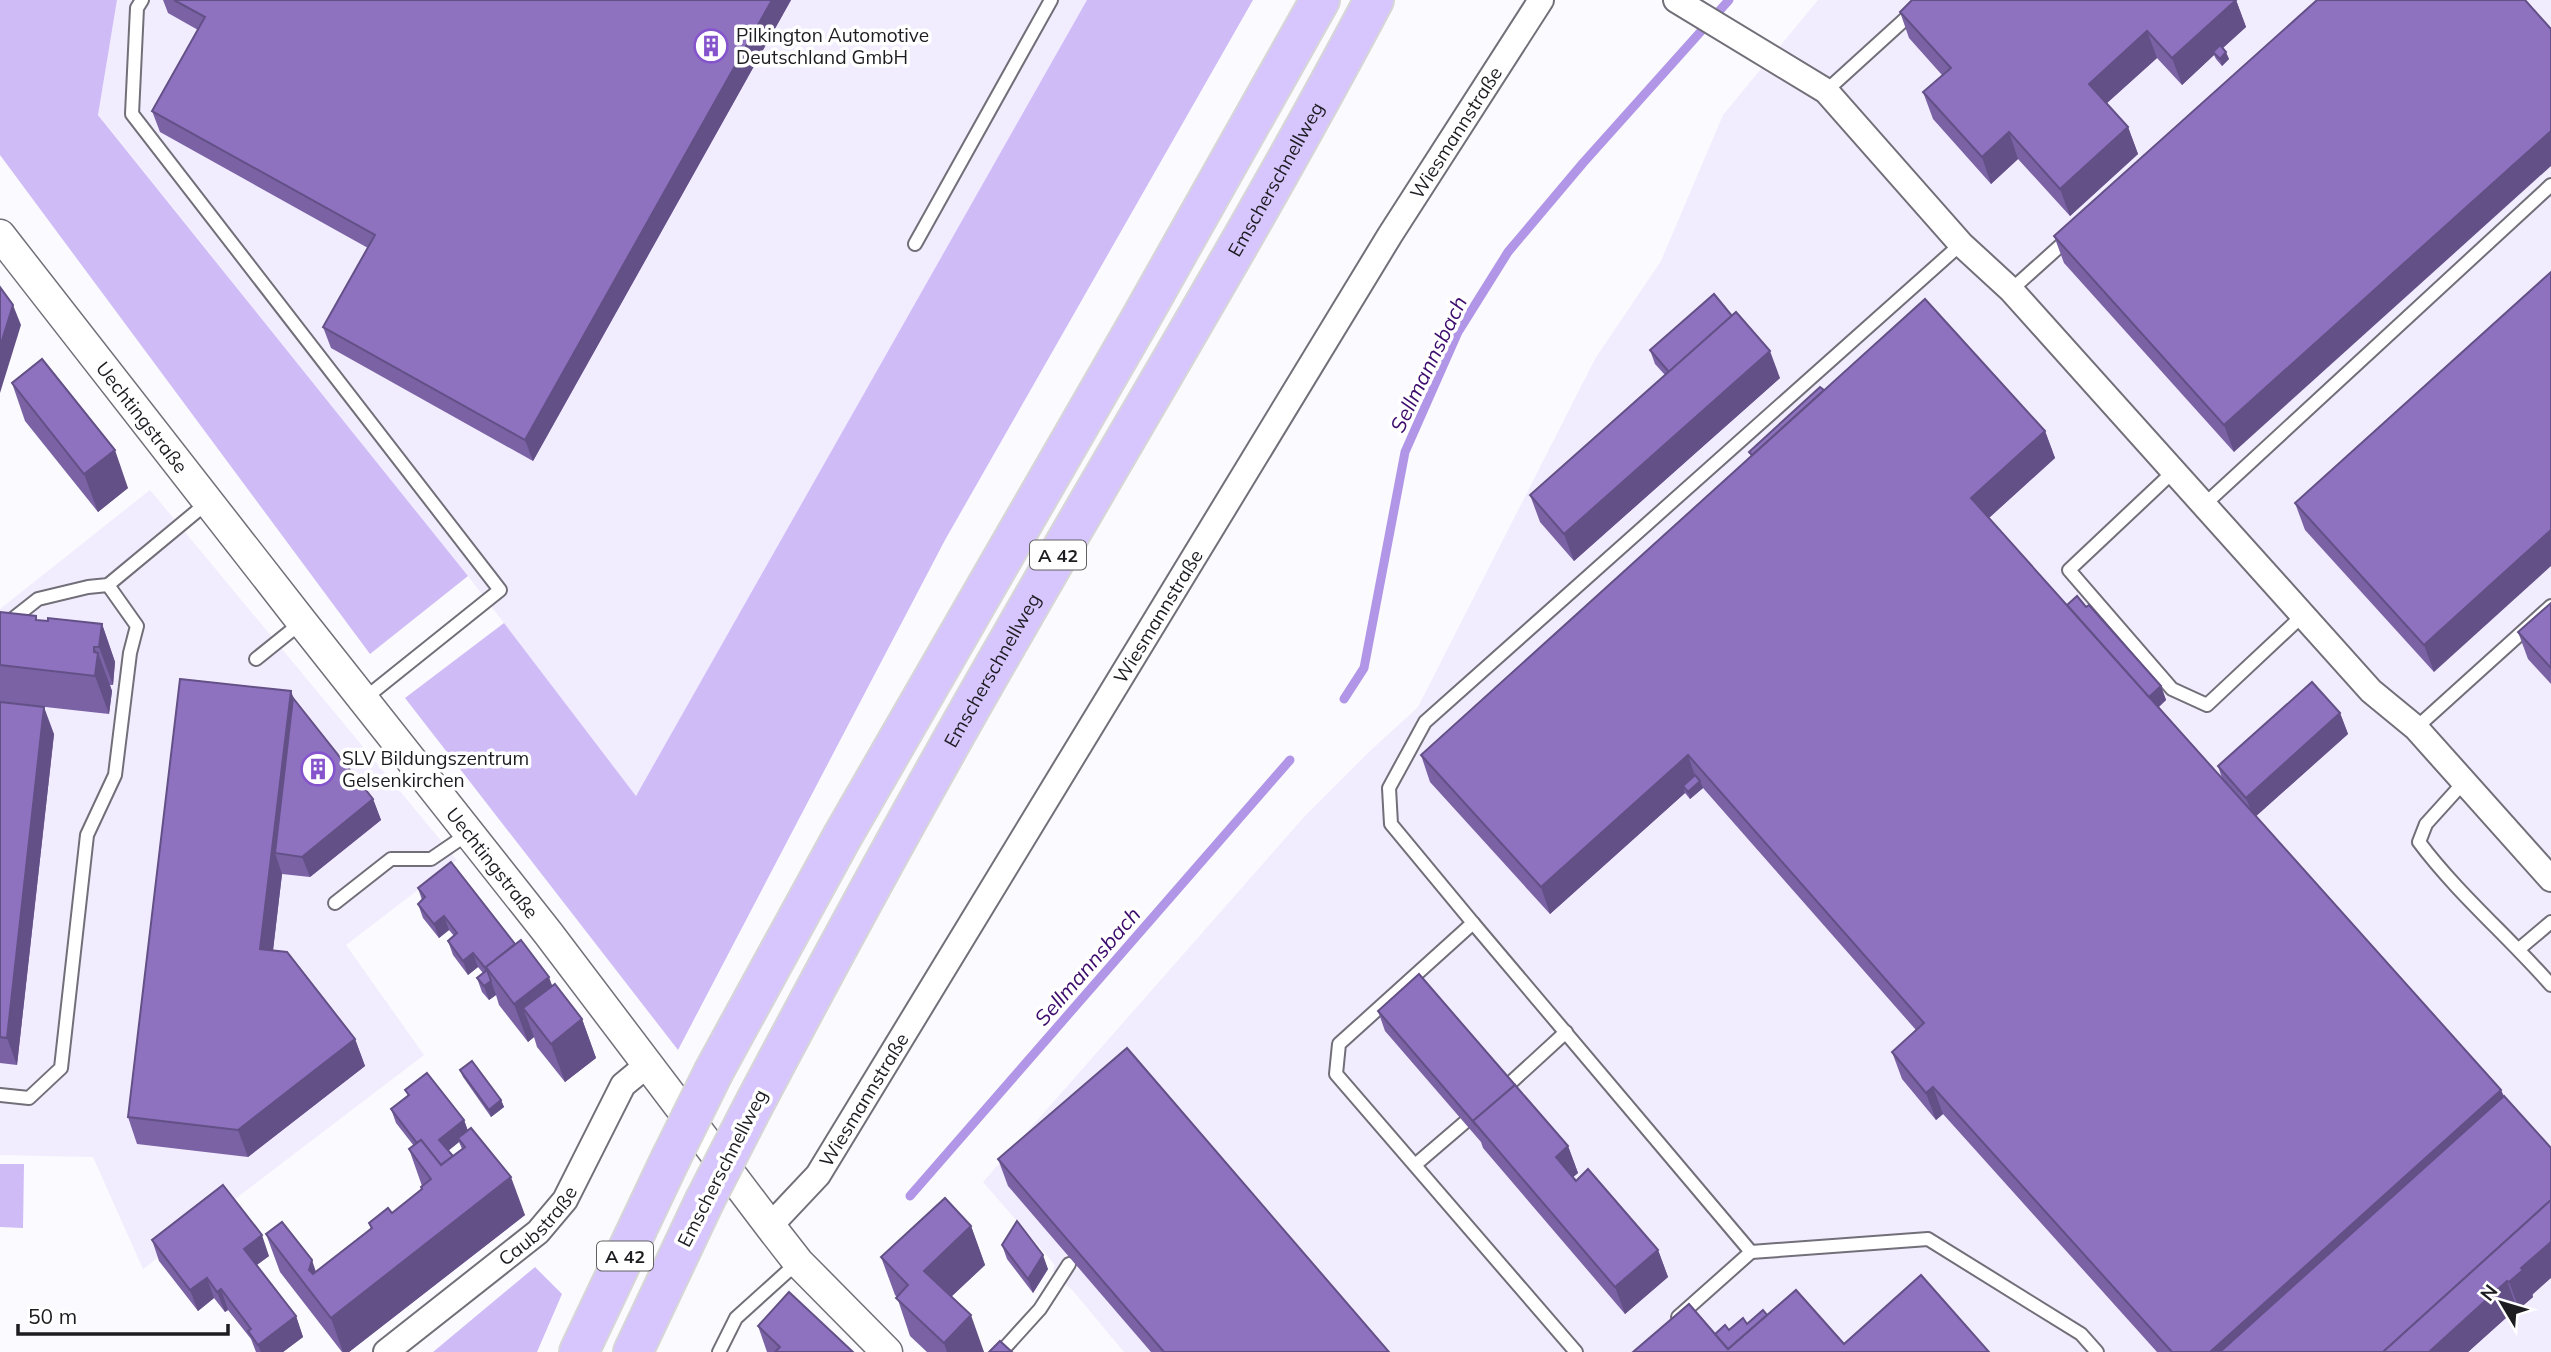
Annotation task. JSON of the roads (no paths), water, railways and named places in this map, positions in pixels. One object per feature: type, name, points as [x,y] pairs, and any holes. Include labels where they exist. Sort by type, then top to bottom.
[{"type":"highway","name":"A 42","points":[[579,1352],[714,1071],[842,837],[1148,306],[1320,0]]},
{"type":"highway","name":"Emscherschnellweg","points":[[633,1352],[704,1202],[878,871],[1189,331],[1374,0]]},
{"type":"street","name":"Wiesmannstraße","points":[[769,1226],[818,1175],[1382,247],[1541,0]]},
{"type":"street","points":[[1681,3],[1826,92],[1961,244],[2011,290],[2371,691],[2416,728],[2551,879]]},
{"type":"street","name":"Uechtingstraße","points":[[0,235],[363,700],[470,832],[769,1226],[798,1262],[887,1352]]},
{"type":"street","name":"Caubstraße","points":[[386,1352],[538,1232],[565,1200],[623,1085],[646,1066]]},
{"type":"lane","points":[[142,0],[137,8],[132,114],[500,590],[363,700]]},
{"type":"lane","points":[[915,244],[1051,0]]},
{"type":"lane","points":[[1826,92],[1926,0]]},
{"type":"lane","points":[[2204,505],[2551,185]]},
{"type":"lane","points":[[2011,290],[2081,227]]},
{"type":"lane","points":[[1751,1252],[1391,824],[1389,788],[1425,722],[1961,244]]},
{"type":"lane","points":[[2174,471],[2069,570],[2172,689],[2207,705],[2302,615]]},
{"type":"lane","points":[[0,629],[38,599],[108,585],[208,502]]},
{"type":"lane","points":[[0,1095],[29,1098],[61,1068],[87,835],[115,775],[130,653],[137,626],[108,585]]},
{"type":"lane","points":[[2416,728],[2551,606]]},
{"type":"lane","points":[[256,659],[302,622]]},
{"type":"lane","points":[[2465,782],[2426,824],[2419,842],[2439,869],[2551,985]]},
{"type":"lane","points":[[335,904],[391,859],[431,859],[470,832]]},
{"type":"lane","points":[[2519,949],[2551,922]]},
{"type":"lane","points":[[1473,923],[1339,1045],[1336,1074],[1576,1352]]},
{"type":"lane","points":[[1506,1087],[1566,1032]]},
{"type":"lane","points":[[1415,1165],[1464,1123]]},
{"type":"lane","points":[[1670,1325],[1751,1252],[1928,1239],[2081,1334],[2097,1352]]},
{"type":"lane","points":[[719,1352],[736,1318],[798,1262]]},
{"type":"lane","points":[[1000,1352],[1040,1309],[1069,1264]]},
{"type":"waterway","name":"Sellmannsbach","points":[[1344,699],[1364,668],[1405,452],[1458,332],[1508,252],[1583,163],[1729,0]]},
{"type":"waterway","name":"Sellmannsbach","points":[[910,1196],[1290,760]]},
{"type":"place","name":"Pilkington Automotive Deutschland GmbH","points":[[711,46]]},
{"type":"place","name":"SLV Bildungszentrum Gelsenkirchen","points":[[318,769]]}]
